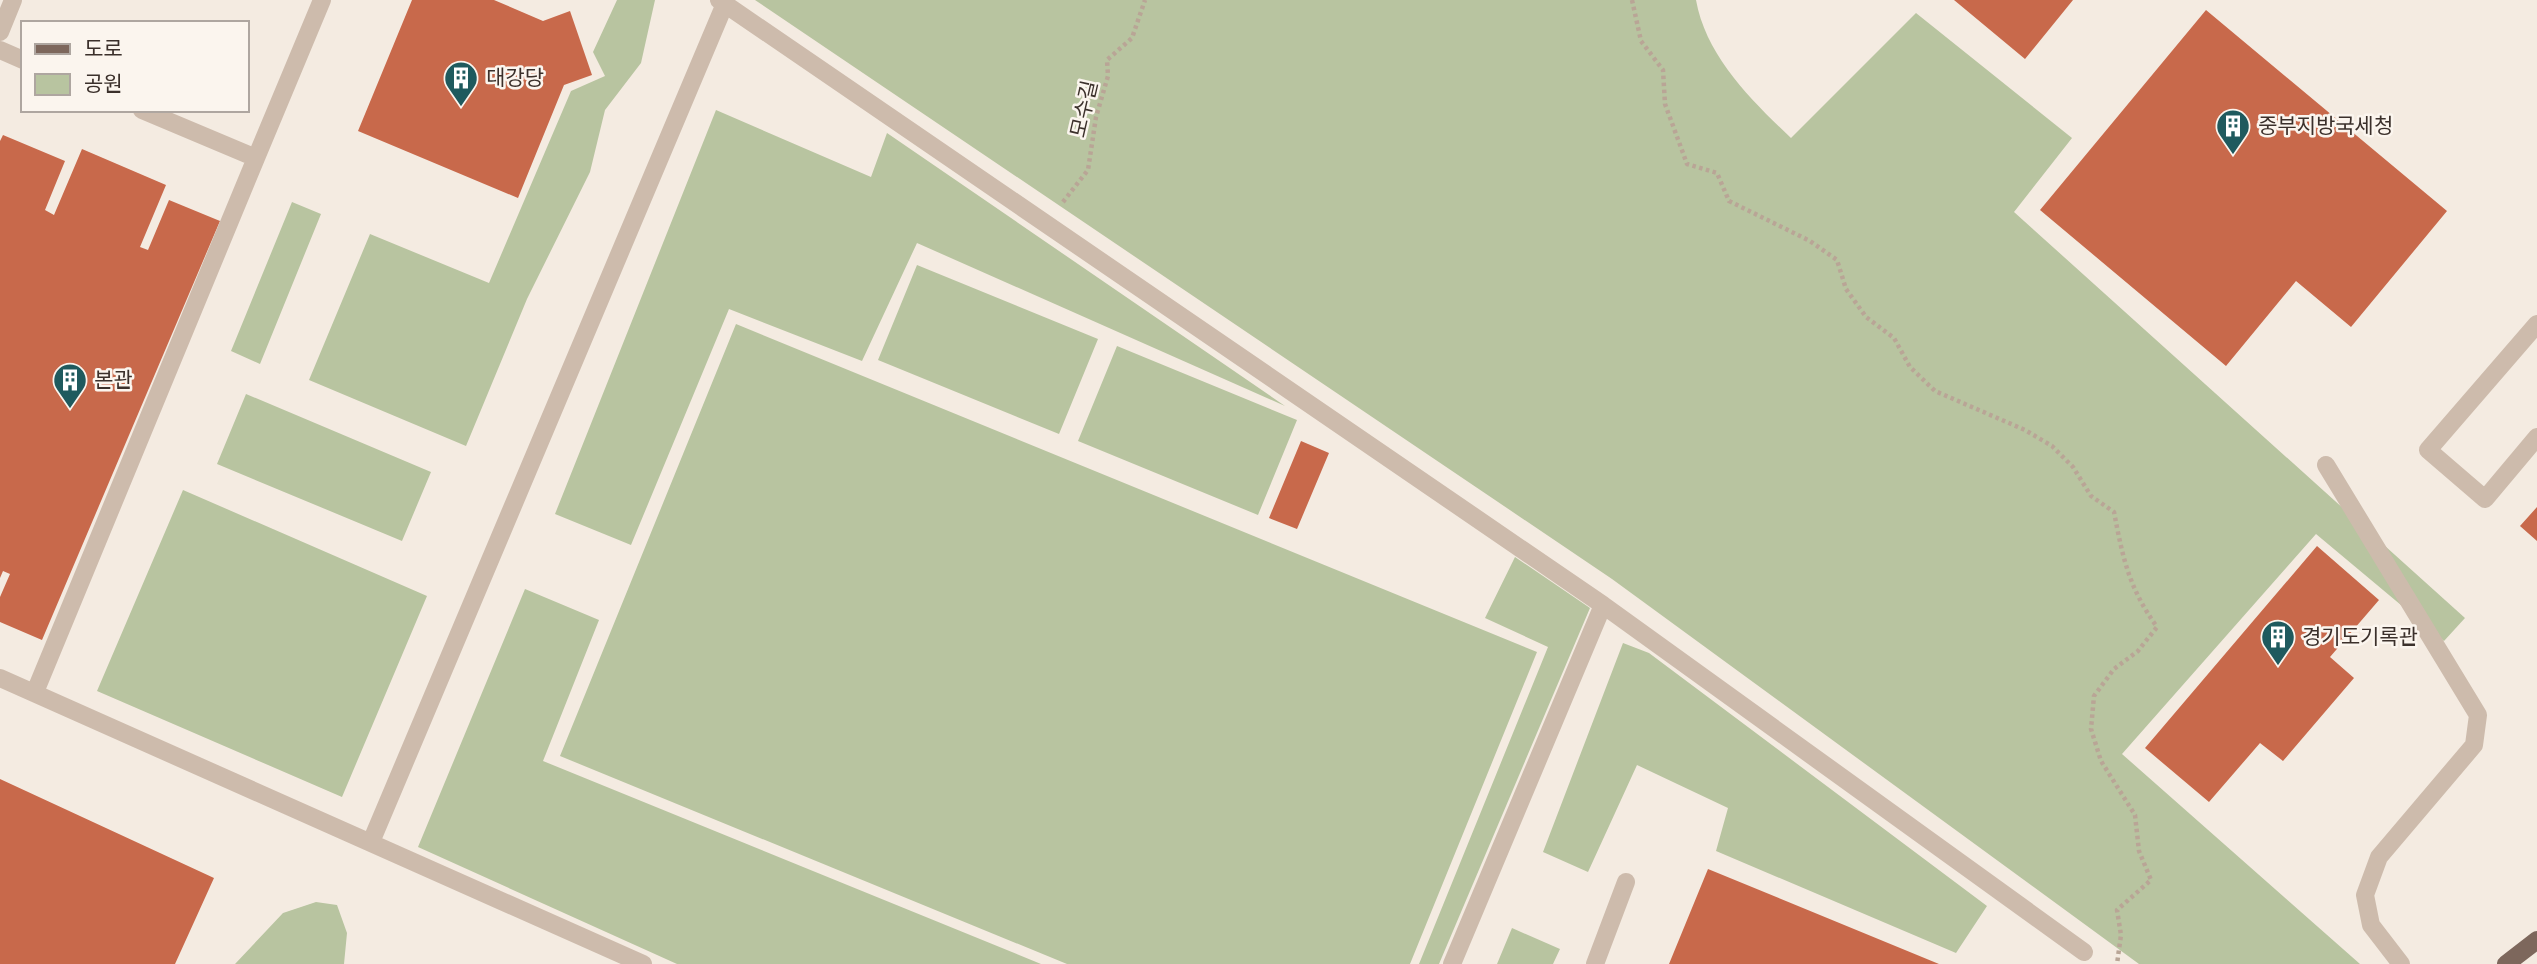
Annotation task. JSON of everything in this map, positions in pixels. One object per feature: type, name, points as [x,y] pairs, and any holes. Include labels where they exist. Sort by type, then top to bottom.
[{"type":"main road","points":[[2506,964],[2537,940]]},
{"type":"lane","points":[[0,32],[13,0]]},
{"type":"lane","points":[[35,692],[322,0]]},
{"type":"lane","points":[[371,842],[722,3],[1603,605],[2084,952]]},
{"type":"lane","points":[[0,50],[21,59]]},
{"type":"lane","points":[[147,112],[256,158]]},
{"type":"lane","points":[[2537,324],[2428,450],[2485,499],[2537,437]]},
{"type":"lane","points":[[2326,465],[2478,715],[2474,745],[2379,857],[2365,895],[2371,925],[2400,964]]},
{"type":"lane","points":[[1452,964],[1603,605]]},
{"type":"lane","points":[[0,678],[643,964]]},
{"type":"lane","points":[[1595,964],[1626,882]]},
{"type":"path","name":"모수길","points":[[1045,225],[1088,170],[1096,117],[1108,76],[1107,60],[1132,38],[1145,0]]},
{"type":"path","points":[[1632,0],[1641,41],[1663,70],[1665,104],[1687,164],[1717,173],[1729,201],[1810,241],[1837,260],[1846,289],[1866,317],[1894,338],[1910,367],[1935,391],[2025,430],[2052,446],[2073,467],[2091,496],[2114,512],[2125,570],[2138,600],[2157,627],[2137,651],[2114,669],[2094,696],[2091,729],[2101,761],[2135,815],[2139,850],[2151,880],[2117,910],[2121,934],[2117,964]]},
{"type":"green space","points":[[617,0],[655,0],[641,63],[605,110],[590,172],[527,299],[466,446],[309,380],[370,234],[489,283],[571,91],[605,76],[593,52]]},
{"type":"green space","points":[[755,0],[1696,0],[1709,40],[1732,76],[1791,138],[1916,13],[2072,138],[2014,212],[2465,618],[2444,641],[2316,534],[2122,754],[2360,964],[2139,964],[1612,579]]},
{"type":"green space","points":[[716,110],[871,177],[887,133],[1285,406],[917,243],[862,361],[729,309],[631,545],[555,514]]},
{"type":"green space","points":[[292,202],[321,214],[260,364],[231,351]]},
{"type":"green space","points":[[917,265],[1098,339],[1059,434],[878,360]]},
{"type":"green space","points":[[736,324],[1537,652],[1410,964],[1067,964],[560,756]]},
{"type":"green space","points":[[1117,346],[1297,420],[1258,515],[1078,441]]},
{"type":"green space","points":[[246,394],[431,472],[402,541],[217,464]]},
{"type":"green space","points":[[183,490],[427,596],[342,797],[97,691]]},
{"type":"green space","points":[[1515,557],[1590,608],[1439,964],[1419,964],[1548,647],[1485,618]]},
{"type":"green space","points":[[525,589],[599,620],[543,761],[1041,964],[677,964],[418,847]]},
{"type":"green space","points":[[1623,643],[1649,653],[1987,906],[1956,953],[1716,851],[1728,808],[1637,765],[1588,872],[1543,852]]},
{"type":"green space","points":[[316,902],[337,905],[347,933],[344,964],[235,964],[283,913]]},
{"type":"green space","points":[[1512,928],[1560,949],[1553,964],[1497,964]]},
{"type":"building","name":"대강당","points":[[412,0],[494,0],[543,21],[570,11],[592,75],[564,85],[518,198],[358,131]]},
{"type":"building","points":[[1954,0],[2073,0],[2025,59]]},
{"type":"building","name":"중부지방국세청","points":[[2206,10],[2447,211],[2351,327],[2296,281],[2226,366],[2040,210]]},
{"type":"building","name":"본관","points":[[3,135],[65,161],[45,210],[54,215],[82,149],[166,185],[140,247],[148,250],[169,200],[220,221],[42,640],[0,622],[0,597],[10,574],[3,571],[0,578],[0,141]]},
{"type":"building","points":[[1301,441],[1329,453],[1297,529],[1269,518]]},
{"type":"building","points":[[2537,507],[2537,541],[2520,526]]},
{"type":"building","name":"경기도기록관","points":[[2317,546],[2379,600],[2330,657],[2354,678],[2283,761],[2260,743],[2209,802],[2145,748]]},
{"type":"building","points":[[0,779],[214,878],[175,964],[0,964]]},
{"type":"building","points":[[1708,869],[1939,964],[1669,964]]},
{"type":"place","name":"대강당","points":[[461,108]]},
{"type":"place","name":"중부지방국세청","points":[[2233,156]]},
{"type":"place","name":"본관","points":[[70,410]]},
{"type":"place","name":"경기도기록관","points":[[2278,667]]}]
